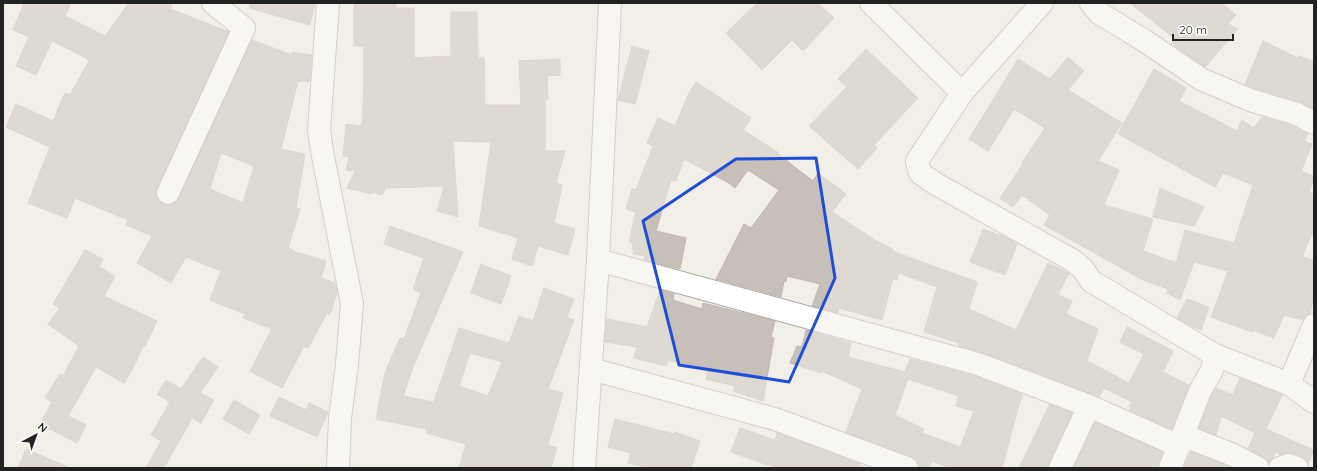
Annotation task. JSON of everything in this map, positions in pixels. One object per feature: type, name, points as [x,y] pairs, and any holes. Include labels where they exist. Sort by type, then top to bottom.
[{"type":"street","points":[[168,193],[244,28],[213,3]]},
{"type":"street","points":[[328,3],[319,130],[352,304],[347,364],[340,418],[338,468]]},
{"type":"street","points":[[584,468],[598,260],[610,3]]},
{"type":"street","points":[[871,3],[962,93]]},
{"type":"street","points":[[1042,3],[962,93],[917,161],[920,173],[936,184],[1072,260],[1083,269],[1091,281],[1215,354],[1289,384],[1314,402]]},
{"type":"street","points":[[1091,3],[1099,13],[1145,41],[1201,80],[1250,100],[1297,114],[1314,123]]},
{"type":"street","points":[[598,260],[978,364],[1089,406],[1179,446]]},
{"type":"street","points":[[1289,384],[1314,325]]},
{"type":"street","points":[[1170,468],[1200,391],[1212,370],[1215,354]]},
{"type":"street","points":[[591,369],[775,419],[882,464],[907,468]]},
{"type":"street","points":[[1060,468],[1089,406]]},
{"type":"street","points":[[1179,446],[1187,437],[1231,454],[1258,468]]},
{"type":"street","points":[[1280,468],[1290,465],[1297,468]]},
{"type":"highlighted area","points":[[816,158],[835,278],[789,382],[679,365],[643,221],[736,159]]},
{"type":"building","points":[[24,3],[71,3],[65,16],[105,36],[129,3],[172,3],[170,9],[229,32],[157,188],[156,194],[158,200],[163,204],[170,205],[175,203],[179,198],[252,40],[292,55],[293,52],[312,55],[309,82],[298,81],[281,149],[305,154],[296,208],[300,209],[288,248],[293,250],[292,251],[326,261],[321,278],[335,283],[337,293],[330,314],[327,313],[308,348],[304,346],[282,388],[250,371],[272,329],[243,318],[245,314],[210,300],[221,271],[186,257],[171,283],[137,263],[152,236],[126,225],[128,220],[75,198],[67,218],[28,203],[50,147],[6,127],[16,104],[53,121],[65,93],[70,95],[89,61],[87,60],[88,59],[52,41],[36,75],[16,66],[29,37],[13,30]],"holes":[[[221,153],[254,166],[243,203],[210,189]]]},
{"type":"building","points":[[250,3],[315,3],[310,25],[249,8]]},
{"type":"building","points":[[354,3],[396,3],[396,8],[414,8],[414,58],[451,56],[451,12],[477,12],[478,58],[484,58],[485,105],[521,105],[519,61],[560,59],[560,75],[547,76],[548,99],[545,99],[545,151],[565,151],[556,183],[562,185],[554,223],[575,229],[568,255],[538,246],[532,266],[512,259],[518,238],[479,226],[491,142],[453,142],[458,217],[437,211],[444,186],[386,188],[382,195],[347,188],[355,171],[346,170],[349,157],[343,156],[346,124],[362,126],[364,85],[364,46],[354,46]]},
{"type":"building","points":[[757,3],[818,3],[834,18],[803,51],[792,40],[762,70],[726,33]]},
{"type":"building","points":[[1130,3],[1222,3],[1236,15],[1228,24],[1238,29],[1205,67],[1171,43],[1175,39]]},
{"type":"building","points":[[1263,41],[1298,58],[1299,56],[1314,62],[1314,109],[1301,102],[1245,84]]},
{"type":"building","points":[[632,46],[649,51],[635,104],[618,100]]},
{"type":"building","points":[[866,49],[918,98],[874,145],[877,148],[858,169],[809,126],[847,87],[838,79]]},
{"type":"building","points":[[1068,57],[1084,71],[1068,90],[1122,123],[1098,161],[1119,170],[1104,205],[1153,219],[1143,251],[1176,263],[1185,230],[1234,243],[1253,185],[1223,173],[1215,187],[1118,134],[1154,69],[1186,88],[1179,101],[1237,131],[1242,120],[1254,128],[1262,117],[1292,126],[1308,134],[1304,141],[1312,144],[1301,171],[1314,176],[1309,192],[1314,195],[1314,229],[1302,257],[1314,260],[1314,296],[1310,314],[1306,315],[1303,320],[1284,315],[1274,338],[1253,330],[1252,332],[1211,317],[1228,271],[1194,262],[1180,300],[1167,293],[1168,289],[1143,280],[1044,225],[1050,215],[1022,195],[1013,207],[1000,198],[1045,128],[1014,109],[988,151],[969,139],[1018,59],[1050,79]]},
{"type":"building","points":[[696,82],[751,118],[743,130],[779,153],[778,154],[813,181],[818,173],[846,194],[832,212],[875,240],[893,249],[892,251],[977,282],[969,309],[1016,330],[1048,263],[1069,273],[1058,295],[1072,301],[1066,314],[1098,329],[1087,361],[1129,383],[1144,354],[1120,342],[1127,327],[1173,351],[1163,372],[1189,385],[1172,429],[1129,410],[1132,402],[1104,388],[1099,397],[982,352],[959,346],[960,343],[924,332],[937,287],[899,273],[897,280],[893,278],[882,320],[839,308],[838,313],[812,306],[820,284],[787,276],[786,282],[784,281],[781,297],[716,279],[744,224],[751,228],[779,190],[748,170],[735,188],[729,183],[684,159],[676,181],[671,180],[656,231],[686,238],[680,269],[644,260],[645,256],[633,254],[633,243],[629,242],[636,212],[626,209],[632,189],[636,190],[653,146],[647,143],[658,118],[675,126],[689,93]]},
{"type":"building","points":[[1160,188],[1204,207],[1194,226],[1153,217]]},
{"type":"building","points":[[390,226],[463,252],[413,367],[403,396],[434,402],[459,328],[509,343],[519,316],[533,321],[544,288],[574,299],[567,317],[574,320],[548,389],[563,393],[548,445],[557,448],[551,468],[459,468],[466,444],[426,433],[427,429],[376,419],[387,368],[400,338],[404,339],[421,293],[413,289],[424,258],[384,244]],"holes":[[[470,353],[502,362],[488,396],[459,386]]]},
{"type":"building","points":[[983,229],[1008,238],[1017,244],[1005,275],[970,262]]},
{"type":"building","points":[[85,250],[103,259],[99,267],[115,276],[104,296],[157,321],[124,383],[96,367],[68,416],[86,425],[77,443],[40,424],[52,402],[45,398],[60,374],[63,376],[79,346],[48,324],[60,308],[53,304]]},
{"type":"building","points":[[481,264],[511,276],[501,304],[471,293]]},
{"type":"building","points":[[660,290],[674,294],[673,300],[702,309],[703,303],[775,321],[771,337],[774,338],[763,401],[733,391],[735,386],[706,379],[708,369],[668,360],[666,366],[634,358],[637,347],[605,342],[607,319],[647,327]]},
{"type":"building","points":[[1187,299],[1209,307],[1201,330],[1177,318]]},
{"type":"building","points":[[806,330],[851,343],[848,357],[905,372],[910,359],[974,376],[1022,394],[1002,468],[951,468],[932,461],[929,468],[919,468],[917,460],[911,456],[846,432],[862,389],[822,371],[822,373],[790,363],[797,346],[802,347]],"holes":[[[908,379],[959,396],[956,406],[974,411],[960,447],[922,433],[924,429],[895,415]]]},
{"type":"building","points":[[203,357],[218,367],[200,393],[214,400],[201,423],[192,418],[164,468],[146,468],[161,441],[151,435],[170,402],[157,394],[166,380],[181,389]]},
{"type":"building","points":[[1240,378],[1282,395],[1266,429],[1314,450],[1308,463],[1302,456],[1293,453],[1281,455],[1276,452],[1269,463],[1264,457],[1248,449],[1255,433],[1221,416],[1216,435],[1199,428],[1211,396],[1216,388],[1233,395]]},
{"type":"building","points":[[279,397],[306,410],[309,403],[328,412],[317,437],[270,416]]},
{"type":"building","points":[[234,400],[260,415],[249,434],[223,419]]},
{"type":"building","points":[[1050,404],[1072,413],[1048,468],[1019,468]]},
{"type":"building","points":[[615,419],[674,434],[675,432],[700,441],[691,468],[650,468],[628,463],[631,453],[608,447]]},
{"type":"building","points":[[1095,422],[1163,452],[1158,468],[1074,468]]},
{"type":"building","points":[[740,428],[775,440],[777,433],[860,464],[859,465],[865,468],[779,468],[762,463],[731,452]]},
{"type":"building","points":[[26,449],[70,468],[18,468]]},
{"type":"building","points":[[1191,452],[1226,465],[1231,468],[1183,468]]}]
